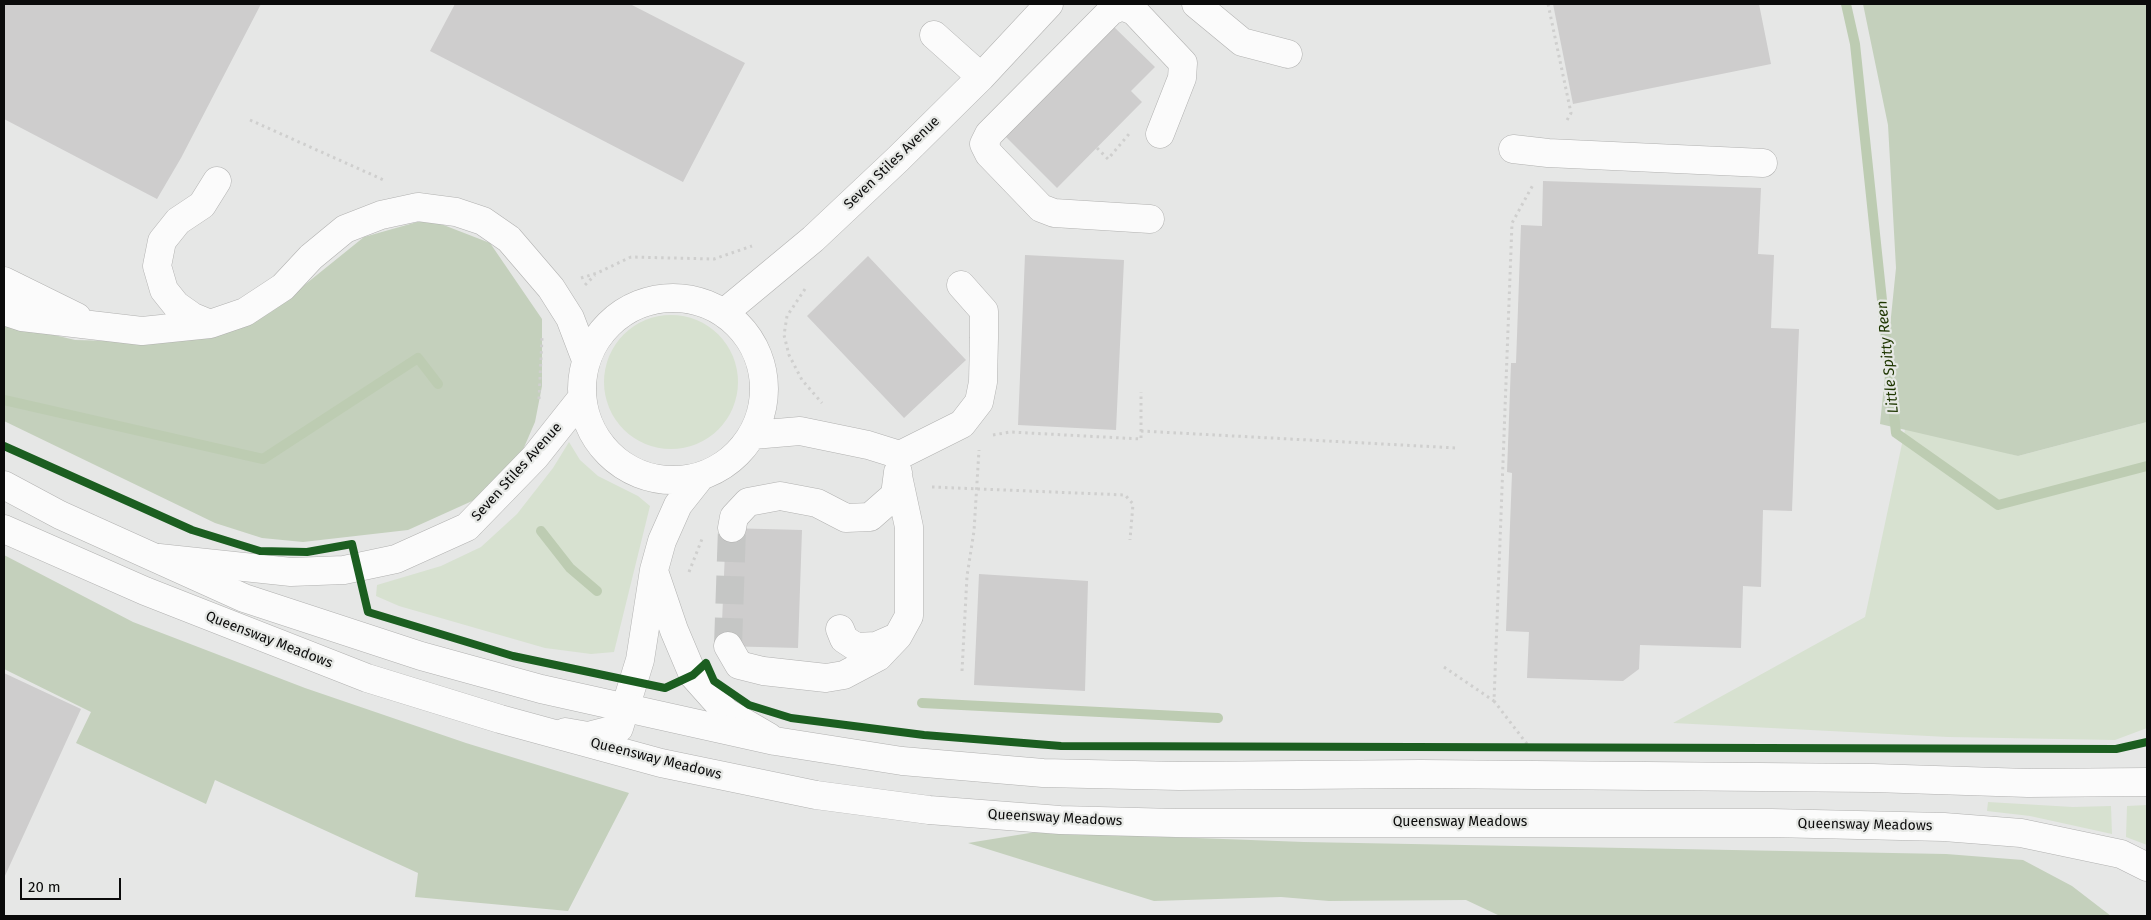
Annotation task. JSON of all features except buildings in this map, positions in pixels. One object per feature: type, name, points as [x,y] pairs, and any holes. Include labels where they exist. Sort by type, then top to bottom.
[{"type":"main road","name":"Seven Stiles Avenue","points":[[725,312],[785,263],[898,159],[981,77],[1049,4]]},
{"type":"main road","points":[[1196,4],[1242,42],[1288,54]]},
{"type":"main road","points":[[1150,219],[1054,214],[1041,208],[989,154],[984,144],[989,134],[1111,11],[1122,6],[1134,11],[1183,63],[1182,78],[1160,134]]},
{"type":"main road","points":[[934,35],[981,77]]},
{"type":"main road","points":[[1514,149],[1548,153],[1763,162]]},
{"type":"main road","points":[[210,324],[193,317],[176,305],[164,290],[157,266],[162,241],[178,221],[202,205],[217,181]]},
{"type":"main road","points":[[4,311],[22,317],[142,331],[210,324],[245,312],[282,287],[311,257],[345,229],[381,215],[418,206],[456,212],[483,221],[509,239],[528,259],[570,318],[586,360]]},
{"type":"main road","points":[[4,281],[96,327]]},
{"type":"main road","points":[[732,528],[734,517],[748,502],[780,496],[818,503],[846,518],[870,517],[895,495],[899,466],[962,424],[974,427],[983,382],[984,311],[962,285]]},
{"type":"main road","points":[[672,297],[699,301],[725,312],[745,331],[759,355],[765,382],[763,409],[753,435],[739,453],[722,467],[700,476],[678,481],[655,479],[618,463],[596,439],[588,424],[581,399],[581,379],[586,360],[598,334],[618,315],[644,302],[672,297]]},
{"type":"main road","name":"Seven Stiles Avenue","points":[[153,557],[291,572],[344,570],[396,559],[467,527],[535,457],[581,399]]},
{"type":"main road","points":[[728,646],[739,665],[763,672],[826,678],[844,675],[878,657],[898,636],[909,616],[909,527],[899,466],[868,445],[800,431],[753,435]]},
{"type":"main road","points":[[523,726],[588,736],[619,728],[640,660],[654,570],[662,541],[678,504],[700,476]]},
{"type":"main road","points":[[4,485],[60,515],[244,598],[421,656],[541,689],[775,741],[902,761],[1043,773],[1179,776],[1421,774],[1873,778],[2028,784],[2147,782]]},
{"type":"main road","name":"Queensway Meadows","points":[[4,529],[146,591],[367,678],[523,726],[661,763],[816,795],[929,810],[1060,820],[1166,822],[1771,823],[1944,827],[2021,832],[2121,854],[2147,867]]},
{"type":"main road","points":[[654,570],[674,630],[693,675],[726,712],[775,741]]},
{"type":"main road","points":[[840,628],[844,639],[856,647],[876,646],[898,636]]},
{"type":"path","points":[[1494,701],[1512,223],[1571,113],[1548,4]]},
{"type":"path","points":[[250,120],[387,182]]},
{"type":"path","points":[[579,279],[631,257],[714,259],[764,241],[806,287],[787,316],[784,335],[789,355],[802,380],[822,404],[831,406]]},
{"type":"path","points":[[538,404],[542,386],[542,319],[562,306],[597,273]]},
{"type":"path","points":[[962,671],[967,576],[974,531],[977,489],[974,427],[1010,432],[1141,439],[1141,392]]},
{"type":"path","points":[[800,431],[822,404]]},
{"type":"path","points":[[1141,432],[1457,448]]},
{"type":"path","points":[[899,466],[930,487],[1125,495],[1133,504],[1130,540]]},
{"type":"path","points":[[1444,667],[1494,701],[1531,748]]},
{"type":"path","points":[[1521,748],[1531,748]]},
{"type":"green space","points":[[1863,4],[2147,4],[2147,422],[2018,456],[1880,424],[1896,268],[1888,125]]},
{"type":"green space","points":[[428,219],[490,243],[542,319],[542,386],[535,422],[519,459],[481,497],[408,530],[303,542],[262,538],[215,523],[4,421],[4,323],[75,340],[150,342],[209,334],[271,312],[364,237]]},
{"type":"green space","points":[[671,315],[697,320],[708,326],[718,335],[727,345],[733,356],[738,382],[733,408],[727,419],[718,429],[708,438],[697,444],[671,449],[645,444],[634,438],[624,429],[615,419],[609,408],[604,382],[609,356],[615,345],[624,335],[634,326],[645,320]]},
{"type":"green space","points":[[2147,422],[2147,728],[2115,740],[1948,737],[1673,723],[1865,617],[1906,425],[2018,456]]},
{"type":"green space","points":[[569,442],[580,460],[598,476],[638,496],[650,506],[614,652],[591,654],[545,648],[399,606],[376,596],[377,585],[441,566],[481,547],[517,514],[553,468]]},
{"type":"green space","points":[[4,555],[133,622],[305,688],[466,743],[629,793],[568,911],[415,897],[418,873],[215,780],[206,804],[76,743],[91,712],[4,669]]},
{"type":"green space","points":[[1988,802],[2073,807],[2111,806],[2112,834],[2030,816],[1987,811]]},
{"type":"green space","points":[[2147,805],[2147,845],[2126,837],[2127,806]]},
{"type":"green space","points":[[1036,832],[1304,842],[1946,854],[2023,860],[2072,886],[2111,916],[1500,916],[1466,900],[1329,901],[1281,897],[1154,901],[968,843]]},
{"type":"waterway","name":"Little Spitty Reen","points":[[1846,4],[1855,44],[1896,433],[1998,505],[2147,466]]},
{"type":"waterway","points":[[4,400],[263,459],[418,358],[438,384]]},
{"type":"waterway","points":[[541,531],[570,568],[597,591]]},
{"type":"waterway","points":[[922,703],[1218,718]]},
{"type":"tunnel","points":[[728,646],[732,528]]},
{"type":"cycle path","points":[[4,446],[192,530],[260,551],[307,552],[352,544],[368,612],[513,656],[665,688],[693,675],[706,663],[714,681],[749,705],[791,718],[924,735],[1061,746],[2116,749],[2147,742]]}]
